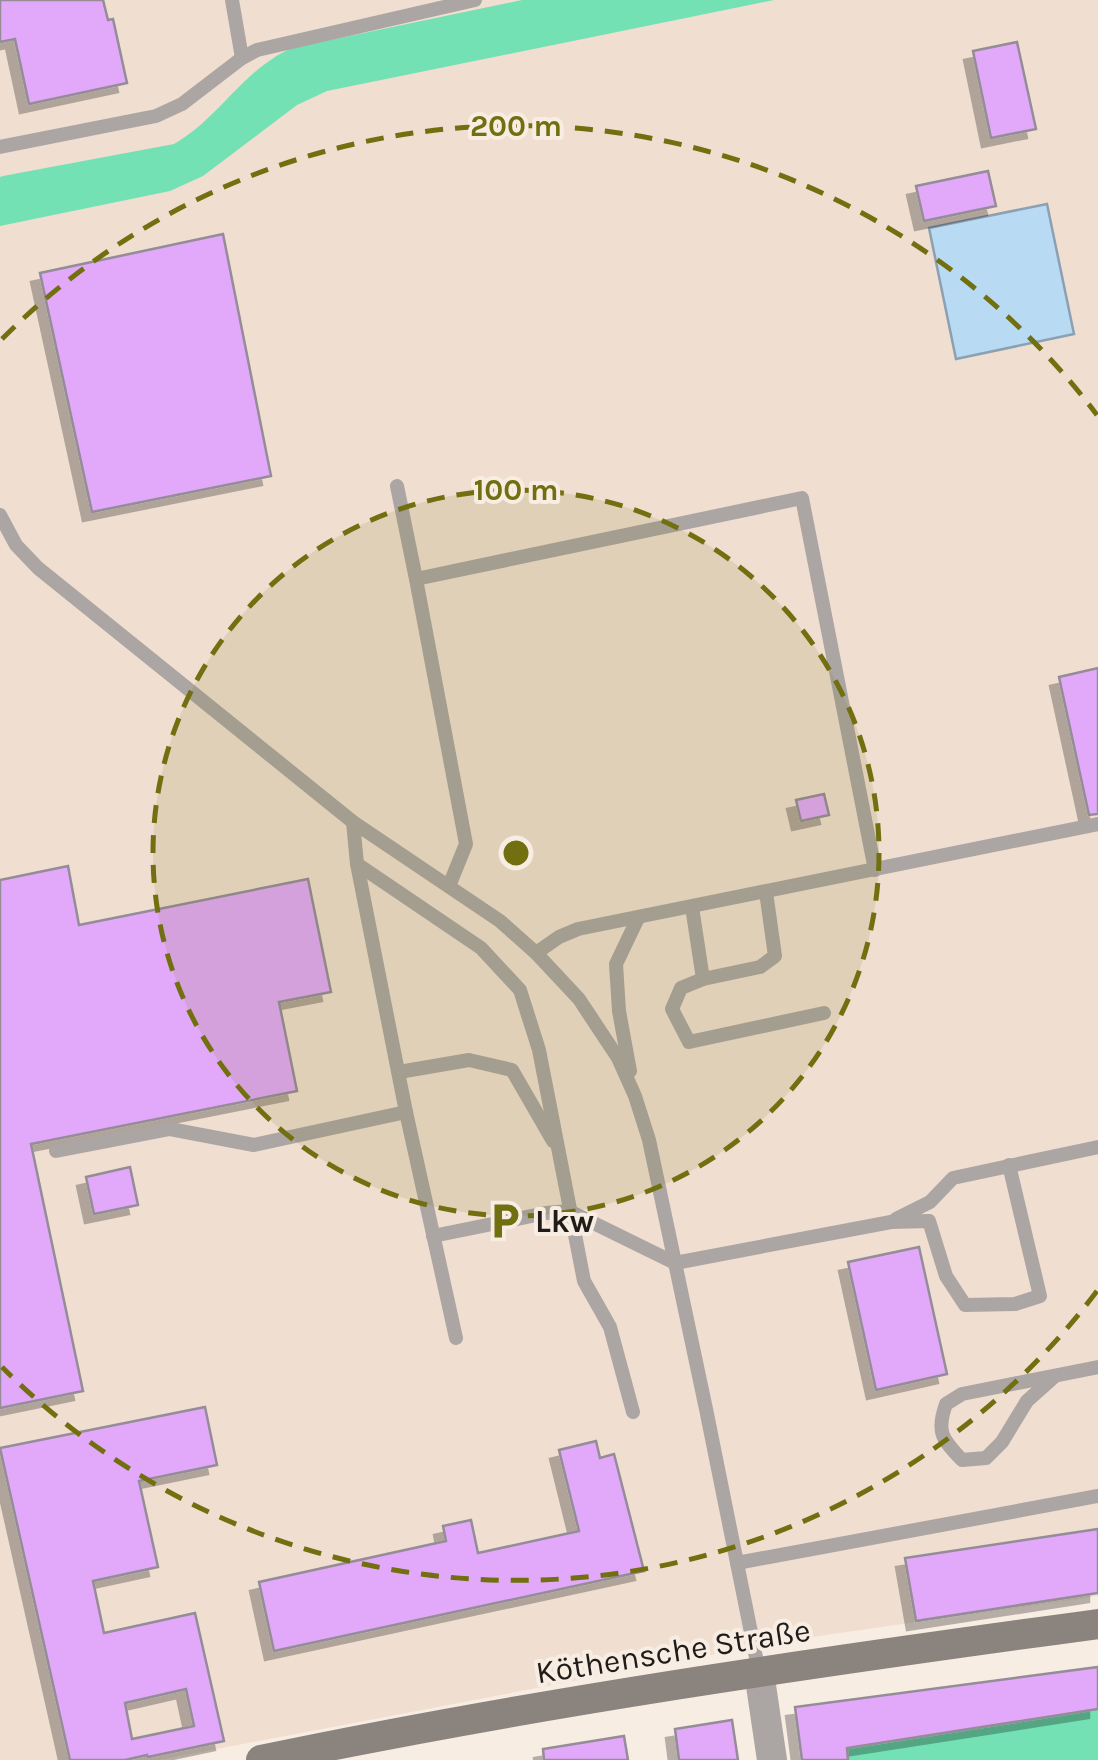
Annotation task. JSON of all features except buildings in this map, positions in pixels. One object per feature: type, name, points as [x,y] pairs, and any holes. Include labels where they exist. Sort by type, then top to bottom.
[{"type":"main road","name":"Köthensche Straße","points":[[261,1760],[441,1724],[758,1672],[1098,1624]]},
{"type":"street","points":[[758,1672],[772,1760]]},
{"type":"lane","points":[[232,0],[242,58]]},
{"type":"lane","points":[[0,147],[156,116],[182,104],[258,50],[476,0]]},
{"type":"lane","points":[[397,486],[466,844],[449,886]]},
{"type":"lane","points":[[416,579],[802,498],[875,870]]},
{"type":"lane","points":[[0,515],[16,544],[38,568],[353,822],[500,921],[579,999],[618,1058],[649,1140],[758,1672]]},
{"type":"lane","points":[[353,822],[357,864],[406,1112],[456,1338]]},
{"type":"lane","points":[[536,953],[578,930],[1098,824]]},
{"type":"lane","points":[[357,864],[481,948],[520,990],[539,1050],[584,1281],[610,1327],[633,1412]]},
{"type":"lane","points":[[766,892],[775,956],[760,968],[703,979],[681,988],[672,1009],[690,1042],[824,1013]]},
{"type":"lane","points":[[692,907],[703,979]]},
{"type":"lane","points":[[635,1096],[619,1011],[616,964],[638,918]]},
{"type":"lane","points":[[399,1072],[469,1060],[512,1070],[560,1155]]},
{"type":"lane","points":[[56,1151],[170,1130],[254,1145],[406,1112]]},
{"type":"lane","points":[[891,1222],[930,1202],[952,1178],[1098,1147]]},
{"type":"lane","points":[[433,1236],[570,1211],[675,1263],[891,1222],[929,1221],[946,1276],[965,1305],[1015,1304],[1040,1296],[1009,1166]]},
{"type":"lane","points":[[1055,1376],[1027,1401],[1002,1442],[986,1458],[962,1460],[947,1444],[939,1424],[946,1404],[962,1394],[1098,1367]]},
{"type":"lane","points":[[736,1563],[1098,1496]]},
{"type":"shaded area","points":[[0,0],[1098,0],[1098,1596],[784,1641],[159,1760],[0,1760]]},
{"type":"green space","points":[[522,0],[774,0],[327,91],[297,105],[203,176],[170,191],[0,226],[0,177],[174,144],[205,121],[259,69],[292,48]]},
{"type":"green space","points":[[1098,1709],[1098,1760],[848,1760],[847,1748]]},
{"type":"water","points":[[1047,204],[1074,334],[956,359],[929,228]]},
{"type":"place","name":"Lkw","points":[[505,1221]]}]
